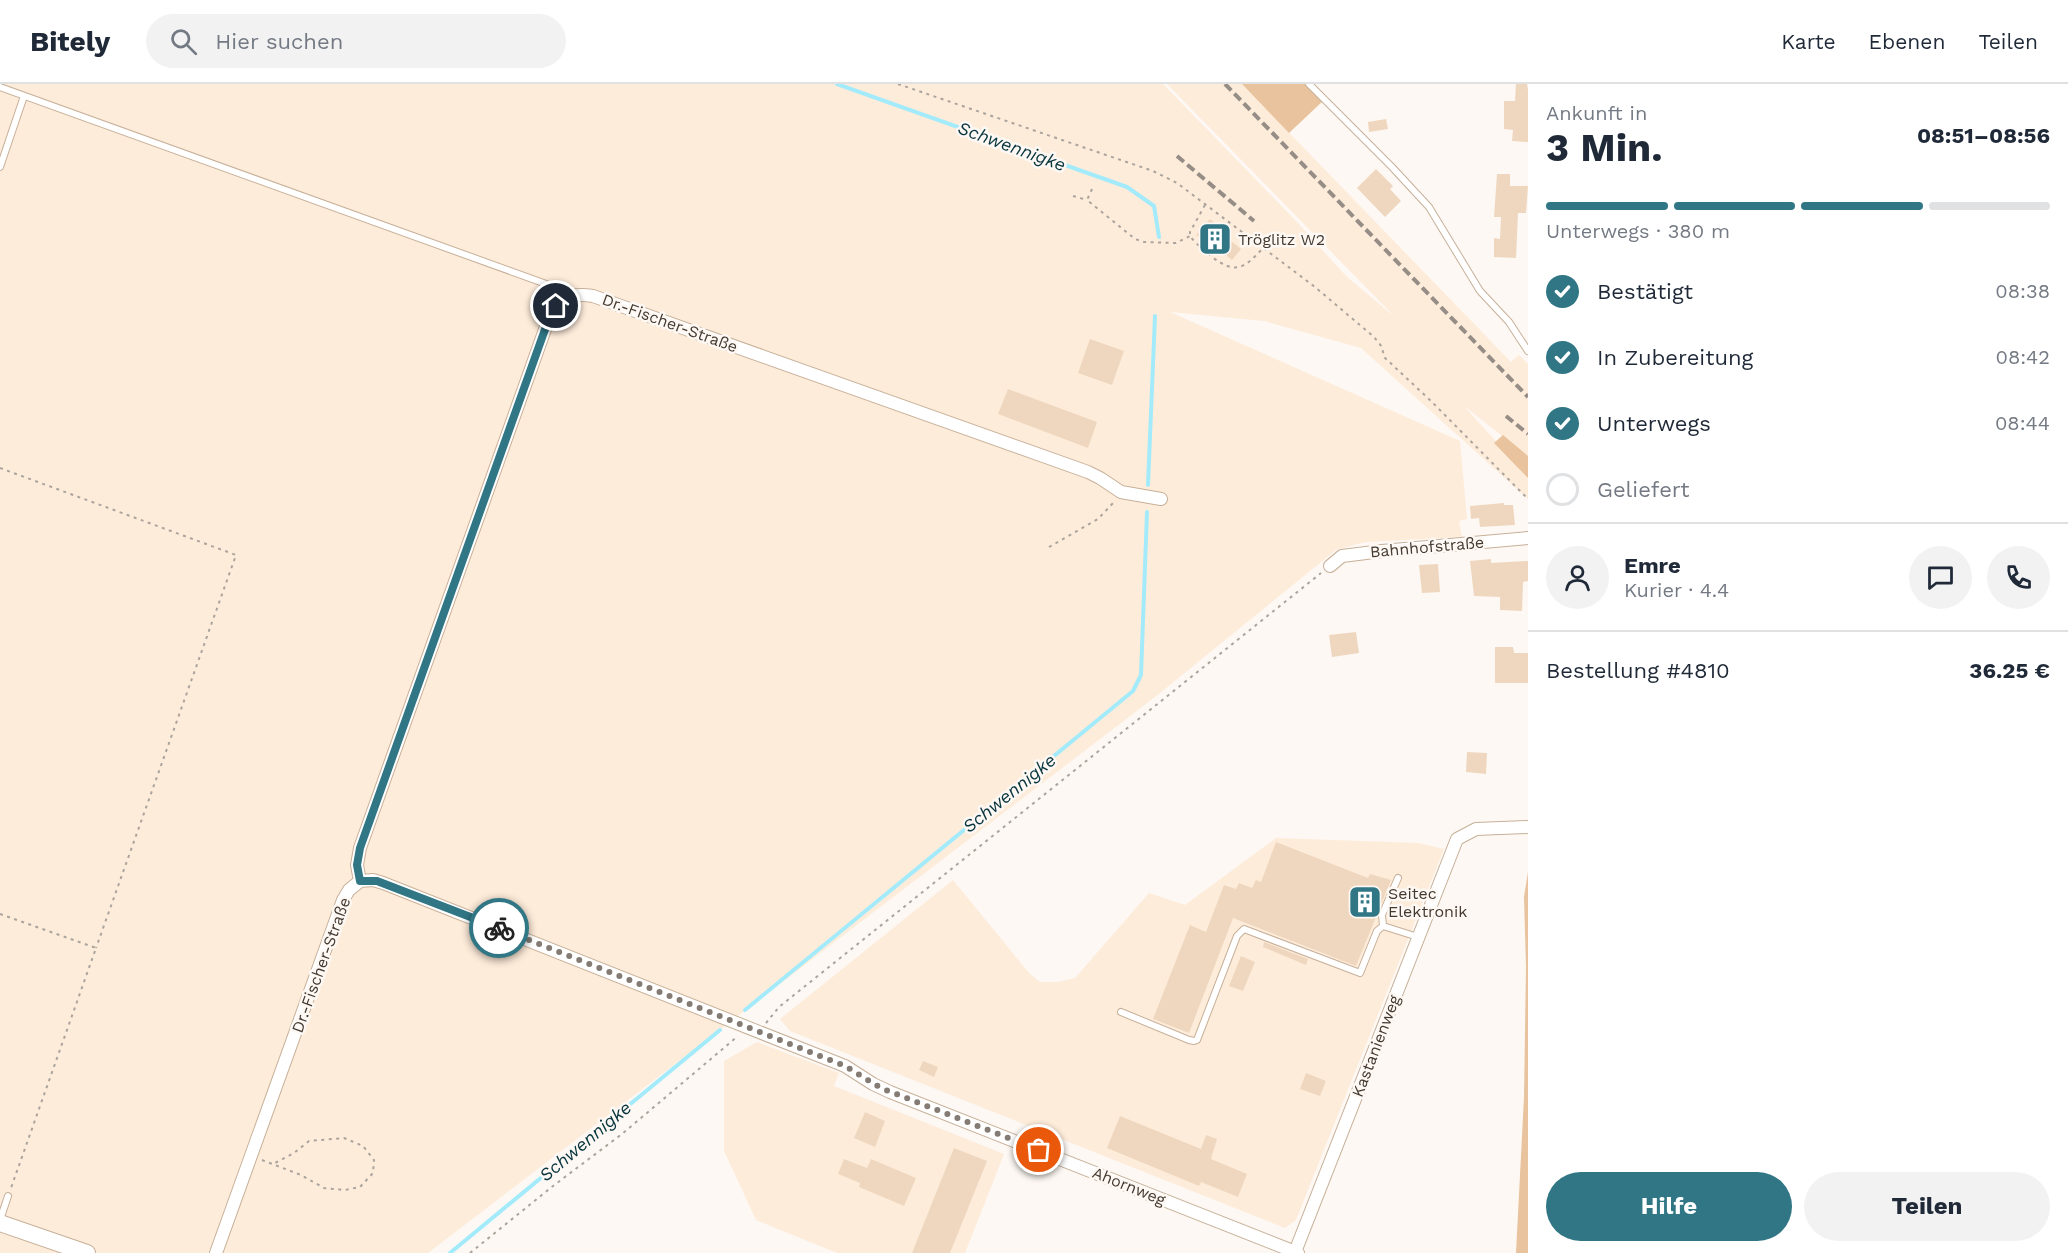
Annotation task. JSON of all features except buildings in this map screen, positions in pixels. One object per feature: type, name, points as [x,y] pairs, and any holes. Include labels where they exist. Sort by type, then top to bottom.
[{"type":"street","name":"Dr.-Fischer-Straße","points":[[216,1253],[343,900],[349,890],[360,881],[357,865],[360,848],[548,321],[556,306],[564,298],[574,294],[593,296],[1088,472],[1120,492],[1161,499]]},
{"type":"street","name":"Bahnhofstraße","points":[[1330,566],[1342,556],[1362,553],[1528,538]]},
{"type":"street","name":"Kastanienweg","points":[[1296,1252],[1456,839],[1476,829],[1528,827]]},
{"type":"street","name":"Ahornweg","points":[[360,881],[372,880],[383,883],[762,1033],[845,1066],[873,1084],[891,1092],[1296,1252]]},
{"type":"street","points":[[0,1222],[87,1253]]},
{"type":"lane","points":[[1309,84],[1429,207],[1480,291],[1509,322],[1528,351]]},
{"type":"lane","points":[[0,87],[574,294]]},
{"type":"lane","points":[[0,167],[24,96]]},
{"type":"lane","points":[[1383,926],[1382,915],[1398,878]]},
{"type":"lane","points":[[1383,926],[1418,937]]},
{"type":"lane","points":[[1121,1012],[1194,1041],[1197,1040],[1237,936],[1244,929],[1360,973],[1377,931],[1383,926]]},
{"type":"lane","points":[[0,1222],[8,1196]]},
{"type":"path","points":[[898,84],[1153,171],[1177,183],[1315,287],[1374,337],[1382,347],[1384,357],[1528,499]]},
{"type":"path","points":[[1087,200],[1092,189]]},
{"type":"path","points":[[1073,196],[1087,200],[1135,239],[1144,242],[1176,243],[1190,236]]},
{"type":"path","points":[[1190,236],[1205,205]]},
{"type":"path","points":[[1190,236],[1225,267],[1232,269],[1241,267],[1252,260],[1263,248]]},
{"type":"path","points":[[0,468],[236,555],[8,1196]]},
{"type":"path","points":[[1049,547],[1098,519],[1120,492]]},
{"type":"path","points":[[762,1033],[768,1020],[779,1007],[1330,566]]},
{"type":"path","points":[[0,914],[96,948]]},
{"type":"path","points":[[470,1253],[622,1134],[727,1047]]},
{"type":"path","points":[[251,1156],[324,1188],[345,1190],[360,1187],[373,1173],[374,1160],[363,1146],[344,1138],[309,1141],[294,1153],[273,1164]]},
{"type":"shaded area","points":[[0,84],[1163,84],[1347,277],[1395,317],[1167,84],[1242,84],[1511,362],[1519,355],[1528,364],[1528,456],[1464,406],[1528,477],[1528,499],[1361,348],[1264,321],[1170,312],[1460,441],[1467,519],[1459,521],[1462,537],[1365,542],[1336,550],[1155,697],[428,1253],[0,1253]]},
{"type":"shaded area","points":[[1242,84],[1309,84],[1324,100],[1289,133]]},
{"type":"shaded area","points":[[1503,435],[1528,456],[1528,478],[1494,443]]},
{"type":"shaded area","points":[[1276,838],[1418,843],[1444,849],[1296,1220],[1285,1228],[790,1031],[780,1019],[953,880],[1029,973],[1040,982],[1058,982],[1075,978],[1149,893],[1185,905]]},
{"type":"shaded area","points":[[1528,872],[1528,1253],[1516,1253],[1524,1097],[1526,967],[1524,897]]},
{"type":"shaded area","points":[[757,1042],[839,1073],[834,1086],[1004,1154],[965,1253],[837,1253],[756,1220],[724,1151],[724,1061]]},
{"type":"waterway","name":"Schwennigke","points":[[837,84],[1127,187],[1154,206],[1159,237]]},
{"type":"waterway","name":"Schwennigke","points":[[1148,485],[1155,316]]},
{"type":"waterway","name":"Schwennigke","points":[[745,1010],[1133,691],[1141,675],[1147,512]]},
{"type":"waterway","name":"Schwennigke","points":[[450,1253],[720,1030]]},
{"type":"railway","points":[[1225,84],[1528,397]]},
{"type":"railway","points":[[1177,156],[1254,221]]},
{"type":"railway","points":[[1506,416],[1528,434]]},
{"type":"way so far","points":[[499,928],[845,1066],[881,1088],[1039,1150]]},
{"type":"place","name":"Tröglitz W2","points":[[1215,239]]},
{"type":"place","name":"Seitec Elektronik","points":[[1365,902]]},
{"type":"route","points":[[499,928],[377,881],[360,881],[357,865],[360,848],[548,321],[556,306]]}]
